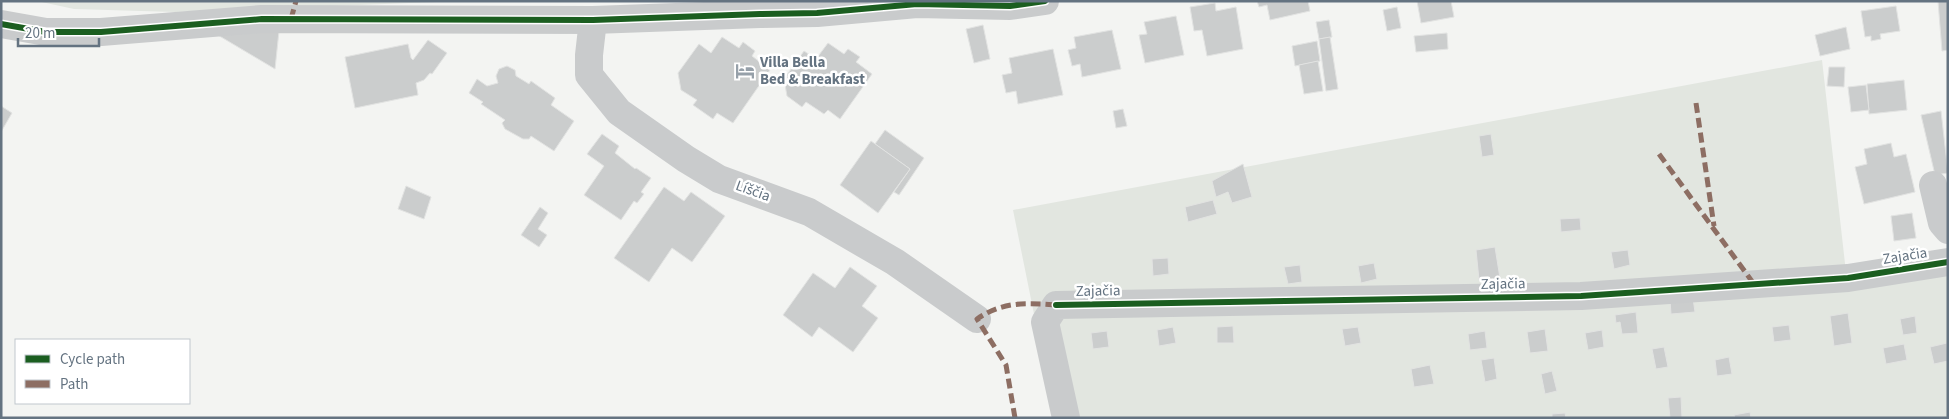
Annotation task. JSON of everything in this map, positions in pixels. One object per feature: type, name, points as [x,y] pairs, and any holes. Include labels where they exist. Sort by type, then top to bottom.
[{"type":"street","points":[[1,24],[46,32],[101,32],[262,19],[593,20],[760,14],[816,14],[917,4],[1010,6],[1045,1]]},
{"type":"street","name":"Líščia","points":[[593,20],[589,75],[619,112],[686,159],[719,179],[809,212],[886,257],[977,319]]},
{"type":"street","points":[[1933,185],[1942,223],[1948,230]]},
{"type":"street","name":"Zajačia","points":[[1066,418],[1045,322],[1056,305],[1581,296],[1848,278],[1948,262]]},
{"type":"shaded area","points":[[37,1],[463,1],[175,12],[74,9]]},
{"type":"shaded area","points":[[1822,60],[1848,290],[1948,269],[1948,418],[1055,418],[1013,210]]},
{"type":"building","points":[[1257,1],[1308,1],[1310,11],[1270,20],[1267,5],[1259,7]]},
{"type":"building","points":[[1417,1],[1451,1],[1454,17],[1421,23]]},
{"type":"building","points":[[1938,1],[1948,1],[1948,50],[1942,51]]},
{"type":"building","points":[[1215,3],[1216,11],[1236,7],[1243,49],[1207,56],[1202,30],[1194,31],[1190,7]]},
{"type":"building","points":[[1896,6],[1900,31],[1880,34],[1881,39],[1871,41],[1871,36],[1865,37],[1861,11]]},
{"type":"building","points":[[1397,7],[1401,28],[1387,31],[1383,10]]},
{"type":"building","points":[[1176,16],[1184,55],[1145,63],[1139,35],[1147,34],[1144,22]]},
{"type":"building","points":[[1329,20],[1332,37],[1319,39],[1316,22]]},
{"type":"building","points":[[983,25],[990,59],[974,63],[966,29]]},
{"type":"building","points":[[1846,27],[1850,49],[1820,56],[1815,35]]},
{"type":"building","points":[[1112,30],[1121,69],[1082,77],[1080,64],[1072,66],[1068,50],[1076,48],[1074,37]]},
{"type":"building","points":[[211,31],[279,31],[275,69]]},
{"type":"building","points":[[1447,33],[1448,49],[1416,52],[1414,36]]},
{"type":"building","points":[[722,37],[739,48],[743,42],[755,51],[752,56],[770,70],[733,123],[717,113],[713,119],[693,105],[697,100],[681,90],[678,73],[699,44],[711,53]]},
{"type":"building","points":[[1330,37],[1338,89],[1326,91],[1319,39]]},
{"type":"building","points":[[428,40],[447,53],[432,74],[430,73],[424,80],[416,83],[418,95],[355,108],[345,57],[408,44],[413,60]]},
{"type":"building","points":[[1317,41],[1320,61],[1295,66],[1292,46]]},
{"type":"building","points":[[828,43],[844,54],[848,49],[860,57],[856,62],[872,74],[840,119],[828,110],[824,114],[806,102],[802,107],[787,96],[784,79],[804,51],[816,59]]},
{"type":"building","points":[[1053,49],[1063,95],[1018,104],[1016,91],[1006,93],[1002,75],[1012,73],[1009,58]]},
{"type":"building","points":[[1318,61],[1323,91],[1304,94],[1299,65]]},
{"type":"building","points":[[507,66],[515,70],[516,76],[529,84],[531,81],[555,98],[551,105],[574,121],[554,151],[531,136],[529,139],[523,139],[505,129],[502,123],[505,120],[481,104],[483,102],[469,93],[477,79],[487,86],[498,83],[496,76],[499,69]]},
{"type":"building","points":[[1829,67],[1845,67],[1844,87],[1827,86]]},
{"type":"building","points":[[1904,80],[1907,110],[1869,114],[1867,84]]},
{"type":"building","points":[[1866,85],[1869,110],[1851,112],[1848,87]]},
{"type":"building","points":[[1,106],[12,113],[1,132]]},
{"type":"building","points":[[1123,109],[1127,126],[1116,128],[1113,111]]},
{"type":"building","points":[[1941,111],[1948,173],[1935,175],[1921,115]]},
{"type":"building","points":[[885,130],[924,158],[899,195],[894,192],[910,169],[875,144]]},
{"type":"building","points":[[602,134],[619,146],[615,153],[635,169],[651,178],[641,192],[644,194],[637,203],[634,201],[621,220],[584,195],[604,166],[587,154]]},
{"type":"building","points":[[1491,134],[1494,155],[1482,157],[1479,136]]},
{"type":"building","points":[[871,141],[910,169],[878,213],[840,185]]},
{"type":"building","points":[[1891,143],[1894,157],[1906,154],[1915,192],[1864,204],[1855,167],[1867,164],[1864,149]]},
{"type":"building","points":[[1243,164],[1252,197],[1232,203],[1228,192],[1216,197],[1212,181]]},
{"type":"building","points":[[406,186],[431,197],[424,219],[398,209]]},
{"type":"building","points":[[664,187],[684,201],[691,192],[725,216],[692,262],[672,248],[649,282],[614,258]]},
{"type":"building","points":[[1213,200],[1217,214],[1188,222],[1185,207]]},
{"type":"building","points":[[540,207],[548,213],[538,229],[547,235],[539,247],[521,235]]},
{"type":"building","points":[[1912,213],[1916,238],[1894,241],[1891,216]]},
{"type":"building","points":[[1580,218],[1581,230],[1561,232],[1560,219]]},
{"type":"building","points":[[1495,247],[1500,278],[1479,280],[1476,250]]},
{"type":"building","points":[[1628,250],[1630,265],[1614,269],[1611,252]]},
{"type":"building","points":[[1168,258],[1169,274],[1153,276],[1152,259]]},
{"type":"building","points":[[1374,263],[1377,279],[1361,283],[1358,266]]},
{"type":"building","points":[[1300,265],[1302,282],[1288,284],[1284,267]]},
{"type":"building","points":[[850,267],[877,286],[862,306],[878,318],[853,352],[819,327],[812,337],[783,315],[813,273],[835,288]]},
{"type":"building","points":[[1693,298],[1695,312],[1671,314],[1670,300]]},
{"type":"building","points":[[1636,312],[1638,333],[1622,334],[1620,322],[1616,323],[1615,315]]},
{"type":"building","points":[[1848,313],[1852,343],[1834,346],[1830,316]]},
{"type":"building","points":[[1915,316],[1917,333],[1903,335],[1900,319]]},
{"type":"building","points":[[1789,325],[1791,340],[1774,342],[1772,327]]},
{"type":"building","points":[[1233,326],[1234,343],[1217,343],[1217,327]]},
{"type":"building","points":[[1173,327],[1176,343],[1159,346],[1157,330]]},
{"type":"building","points":[[1358,327],[1361,343],[1345,346],[1342,329]]},
{"type":"building","points":[[1545,329],[1548,351],[1530,353],[1527,332]]},
{"type":"building","points":[[1602,330],[1604,347],[1588,350],[1585,333]]},
{"type":"building","points":[[1107,331],[1109,347],[1093,349],[1091,333]]},
{"type":"building","points":[[1485,331],[1487,348],[1470,350],[1468,334]]},
{"type":"building","points":[[1947,343],[1948,361],[1934,364],[1930,347]]},
{"type":"building","points":[[1904,344],[1907,360],[1886,364],[1883,348]]},
{"type":"building","points":[[1664,347],[1668,367],[1656,369],[1652,349]]},
{"type":"building","points":[[1729,357],[1732,374],[1717,376],[1715,360]]},
{"type":"building","points":[[1494,358],[1497,379],[1485,382],[1481,360]]},
{"type":"building","points":[[1430,365],[1434,384],[1414,387],[1411,369]]},
{"type":"building","points":[[1552,371],[1557,391],[1545,394],[1541,374]]},
{"type":"building","points":[[1681,397],[1682,418],[1670,418],[1668,398]]},
{"type":"building","points":[[1750,412],[1751,418],[1735,418],[1734,415]]},
{"type":"building","points":[[1565,413],[1566,418],[1552,418],[1552,414]]},
{"type":"marked path","points":[[291,19],[296,1]]},
{"type":"marked path","points":[[1696,103],[1714,226]]},
{"type":"marked path","points":[[1659,154],[1754,284]]},
{"type":"marked path","points":[[1015,418],[1006,365],[977,319],[996,309],[1015,304],[1056,305]]},
{"type":"cycle path","points":[[1,24],[46,32],[101,32],[262,19],[593,20],[817,13],[917,4],[1010,6],[1045,1]]},
{"type":"cycle path","points":[[1056,305],[1581,296],[1848,278],[1948,262]]},
{"type":"place","name":"Villa Bella Bed & Breakfast","points":[[745,71]]}]
